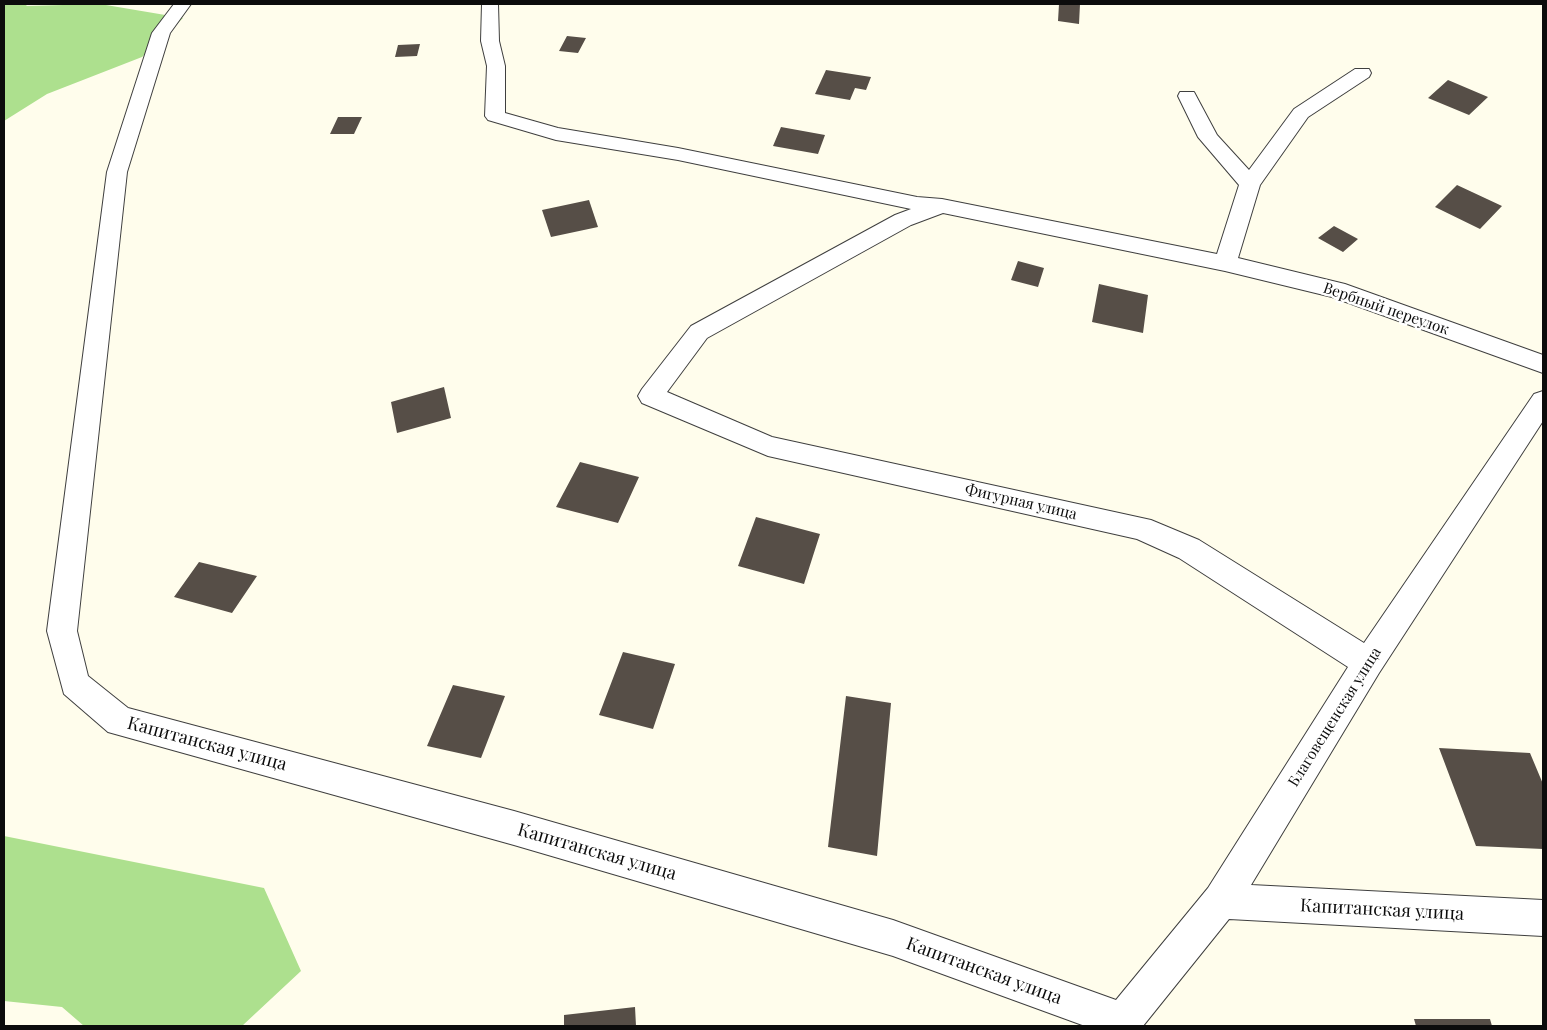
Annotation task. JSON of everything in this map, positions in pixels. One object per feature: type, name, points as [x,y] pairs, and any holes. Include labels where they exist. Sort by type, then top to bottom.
[{"type":"street","name":"Капитанская улица","points":[[183,4],[161,33],[117,172],[91,403],[62,631],[75,684],[119,721],[514,828],[893,938],[1121,1024]]},
{"type":"street","name":"Вербный переулок","points":[[490,4],[490,41],[496,66],[495,116],[556,134],[678,154],[917,204],[942,206],[1225,263],[1337,290],[1543,364]]},
{"type":"street","points":[[1225,263],[1250,184],[1301,113],[1362,73]]},
{"type":"street","points":[[1187,96],[1208,137],[1250,184]]},
{"type":"street","name":"Фигурная улица","points":[[942,206],[902,220],[699,332],[651,396],[768,446],[1141,528],[1189,549],[1368,663]]},
{"type":"street","name":"Благовещенская улица","points":[[1121,1024],[1221,901],[1368,663],[1543,401]]},
{"type":"street","name":"Капитанская улица","points":[[1221,901],[1543,918]]},
{"type":"green space","points":[[4,4],[28,4],[26,6],[100,4],[183,18],[142,57],[47,94],[4,121]]},
{"type":"green space","points":[[4,836],[264,888],[301,971],[242,1026],[84,1026],[62,1007],[4,1001]]},
{"type":"building","points":[[1059,4],[1080,4],[1079,24],[1058,21]]},
{"type":"building","points":[[567,36],[586,38],[578,53],[559,51]]},
{"type":"building","points":[[420,44],[417,56],[395,57],[398,45]]},
{"type":"building","points":[[826,70],[871,77],[866,90],[855,88],[850,100],[815,94]]},
{"type":"building","points":[[1448,80],[1488,97],[1469,115],[1428,98]]},
{"type":"building","points":[[338,117],[362,117],[354,134],[330,134]]},
{"type":"building","points":[[781,127],[825,135],[818,154],[773,146]]},
{"type":"building","points":[[1457,185],[1502,206],[1480,229],[1435,207]]},
{"type":"building","points":[[589,200],[598,227],[551,237],[542,210]]},
{"type":"building","points":[[1334,226],[1358,239],[1343,252],[1318,238]]},
{"type":"building","points":[[1018,261],[1044,268],[1038,287],[1011,280]]},
{"type":"building","points":[[1099,284],[1148,295],[1143,333],[1092,322]]},
{"type":"building","points":[[444,387],[451,418],[397,433],[391,402]]},
{"type":"building","points":[[580,462],[639,477],[618,523],[556,507]]},
{"type":"building","points":[[756,517],[820,534],[804,584],[738,566]]},
{"type":"building","points":[[199,562],[257,576],[232,613],[174,597]]},
{"type":"building","points":[[623,652],[675,664],[653,729],[599,715]]},
{"type":"building","points":[[453,685],[505,696],[481,758],[427,746]]},
{"type":"building","points":[[846,696],[891,703],[877,856],[828,847]]},
{"type":"building","points":[[1439,748],[1530,753],[1543,784],[1543,849],[1476,846]]},
{"type":"building","points":[[635,1007],[636,1026],[564,1026],[564,1015]]},
{"type":"building","points":[[1414,1019],[1490,1019],[1492,1026],[1416,1026]]}]
